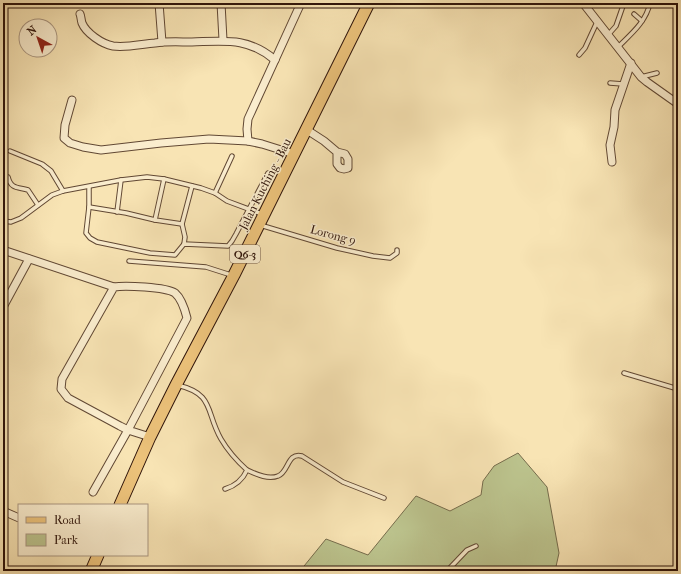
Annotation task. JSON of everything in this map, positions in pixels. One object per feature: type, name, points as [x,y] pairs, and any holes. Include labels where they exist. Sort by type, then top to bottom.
[{"type":"main road","name":"Jalan Kuching - Bau","points":[[120,504],[150,437],[262,220],[369,3]]},
{"type":"main road","points":[[91,571],[98,556]]},
{"type":"street","points":[[159,3],[162,42]]},
{"type":"street","points":[[221,3],[223,40]]},
{"type":"street","points":[[248,141],[248,119],[276,60],[300,3]]},
{"type":"street","points":[[583,3],[641,76],[678,104]]},
{"type":"street","points":[[80,14],[82,23],[90,33],[102,42],[112,46],[123,47],[162,42],[223,40],[246,43],[265,52],[276,60]]},
{"type":"street","points":[[612,162],[610,145],[614,127],[615,110],[631,63]]},
{"type":"street","points":[[72,100],[65,125],[64,138],[70,143],[83,147],[101,150],[209,139],[248,141],[294,154]]},
{"type":"street","points":[[307,130],[337,152]]},
{"type":"street","points":[[3,250],[114,286],[166,290],[175,294],[185,308],[187,318],[94,492]]},
{"type":"street","points":[[3,307],[29,259]]},
{"type":"street","points":[[114,286],[62,379],[61,389],[68,398],[128,430],[150,437]]},
{"type":"street","points":[[3,511],[18,518]]},
{"type":"lane","points":[[608,35],[616,26],[624,3]]},
{"type":"lane","points":[[618,47],[642,21],[650,3]]},
{"type":"lane","points":[[634,14],[642,21]]},
{"type":"lane","points":[[579,55],[585,48],[597,21]]},
{"type":"lane","points":[[641,76],[657,73]]},
{"type":"lane","points":[[610,83],[623,84]]},
{"type":"lane","points":[[10,151],[42,164],[51,171],[63,191]]},
{"type":"lane","points":[[215,193],[232,156]]},
{"type":"lane","points":[[184,244],[228,246],[268,173]]},
{"type":"lane","points":[[8,177],[12,186],[28,190],[38,205]]},
{"type":"lane","points":[[3,221],[11,222],[21,218],[52,196],[63,191],[121,180],[147,177],[164,179],[215,193],[227,202],[249,209],[262,220]]},
{"type":"lane","points":[[155,220],[164,179]]},
{"type":"lane","points":[[117,212],[121,180]]},
{"type":"lane","points":[[89,187],[90,207],[86,233],[90,238],[97,242],[150,253],[175,255],[184,244],[185,238],[182,224],[192,186]]},
{"type":"lane","points":[[90,207],[182,224]]},
{"type":"lane","name":"Lorong 9","points":[[262,220],[337,248],[390,258],[397,254],[397,250]]},
{"type":"lane","points":[[130,261],[206,267],[234,275]]},
{"type":"lane","points":[[624,373],[678,390]]},
{"type":"lane","points":[[176,385],[194,390],[202,395],[207,403],[221,439],[237,460],[247,470],[260,476],[278,476],[282,474],[291,458],[298,455],[302,456],[343,482],[384,498]]},
{"type":"lane","points":[[225,489],[232,487],[238,482],[247,470]]},
{"type":"lane","points":[[447,571],[467,550],[476,546]]},
{"type":"green space","points":[[518,453],[547,487],[559,553],[555,571],[300,571],[326,539],[368,555],[416,496],[450,511],[481,495],[483,481],[494,466]]}]
